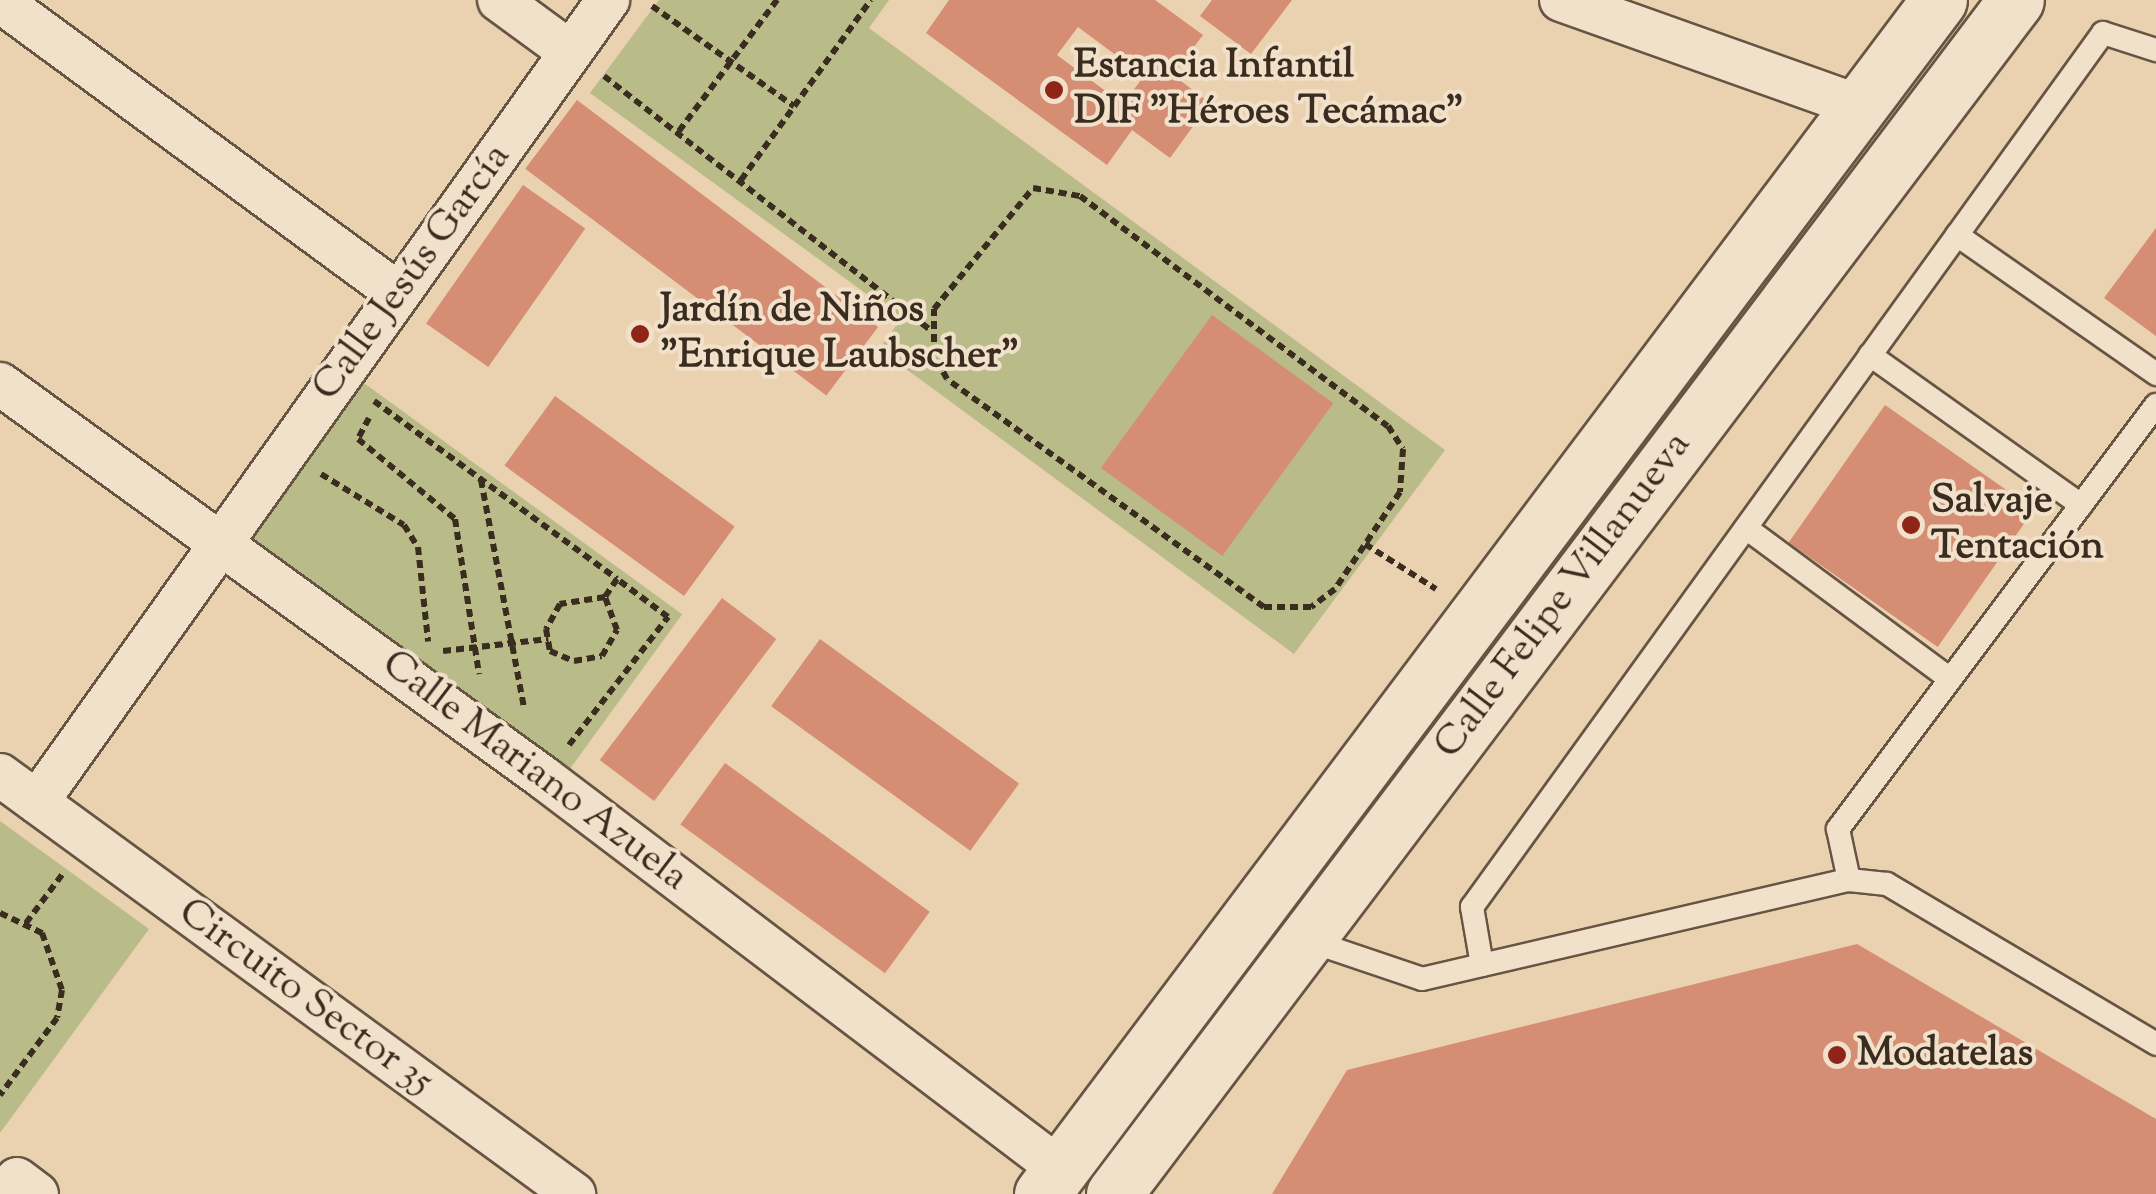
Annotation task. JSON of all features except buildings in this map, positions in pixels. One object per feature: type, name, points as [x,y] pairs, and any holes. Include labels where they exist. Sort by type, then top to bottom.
[{"type":"main road","name":"Calle Felipe Villanueva","points":[[1051,1181],[1939,0]]},
{"type":"main road","name":"Calle Felipe Villanueva","points":[[1114,1194],[2016,0]]},
{"type":"street","points":[[498,0],[570,52]]},
{"type":"street","name":"Calle Jesús García","points":[[218,545],[608,0]]},
{"type":"street","points":[[1561,0],[1860,106]]},
{"type":"street","points":[[0,1],[398,293]]},
{"type":"street","name":"Calle Mariano Azuela","points":[[0,384],[544,778],[1051,1181]]},
{"type":"street","points":[[37,802],[218,545]]},
{"type":"street","name":"Circuito Sector 35","points":[[0,775],[574,1194]]},
{"type":"street","points":[[8,1194],[17,1179],[36,1194]]},
{"type":"lane","points":[[1482,965],[1472,907],[2103,33],[2156,50]]},
{"type":"lane","points":[[1957,236],[2156,374]]},
{"type":"lane","points":[[1870,356],[2081,505]]},
{"type":"lane","points":[[1849,880],[1838,829],[2156,406]]},
{"type":"lane","points":[[1746,528],[1950,679]]},
{"type":"lane","points":[[1304,939],[1422,979],[1849,880],[1887,884],[2156,1044]]},
{"type":"path","points":[[643,0],[794,106]]},
{"type":"path","points":[[680,132],[777,0]]},
{"type":"path","points":[[741,180],[871,0]]},
{"type":"path","points":[[570,52],[680,132],[930,330],[948,378],[1264,607],[1311,608],[1366,544],[1402,482],[1403,450],[1388,426],[1080,196],[1033,188],[1016,198],[934,309],[930,330]]},
{"type":"path","points":[[336,380],[378,403],[668,617],[544,778]]},
{"type":"path","points":[[378,403],[358,439],[455,519],[475,648],[486,683]]},
{"type":"path","points":[[285,452],[404,525],[418,547],[429,653],[548,639]]},
{"type":"path","points":[[480,479],[525,714]]},
{"type":"path","points":[[1366,544],[1475,614]]},
{"type":"path","points":[[605,597],[616,630],[602,656],[574,661],[550,650],[548,639],[560,604],[605,597],[618,579]]},
{"type":"path","points":[[509,703],[540,724]]},
{"type":"path","points":[[556,734],[571,744]]},
{"type":"path","points":[[26,924],[88,840]]},
{"type":"path","points":[[0,914],[26,924],[58,960],[62,990],[57,1018],[0,1095]]},
{"type":"green space","points":[[659,0],[889,0],[869,28],[1445,450],[1294,654],[879,349],[901,319],[590,93]]},
{"type":"green space","points":[[357,378],[682,614],[570,769],[245,533]]},
{"type":"green space","points":[[0,821],[149,929],[0,1133]]},
{"type":"place","name":"Estancia Infantil DIF \"Héroes Tecámac\"","points":[[1054,90]]},
{"type":"place","name":"Jardín de Niños \"Enrique Laubscher\"","points":[[640,334]]},
{"type":"place","name":"Salvaje Tentación","points":[[1911,525]]},
{"type":"place","name":"Modatelas","points":[[1837,1055]]}]
